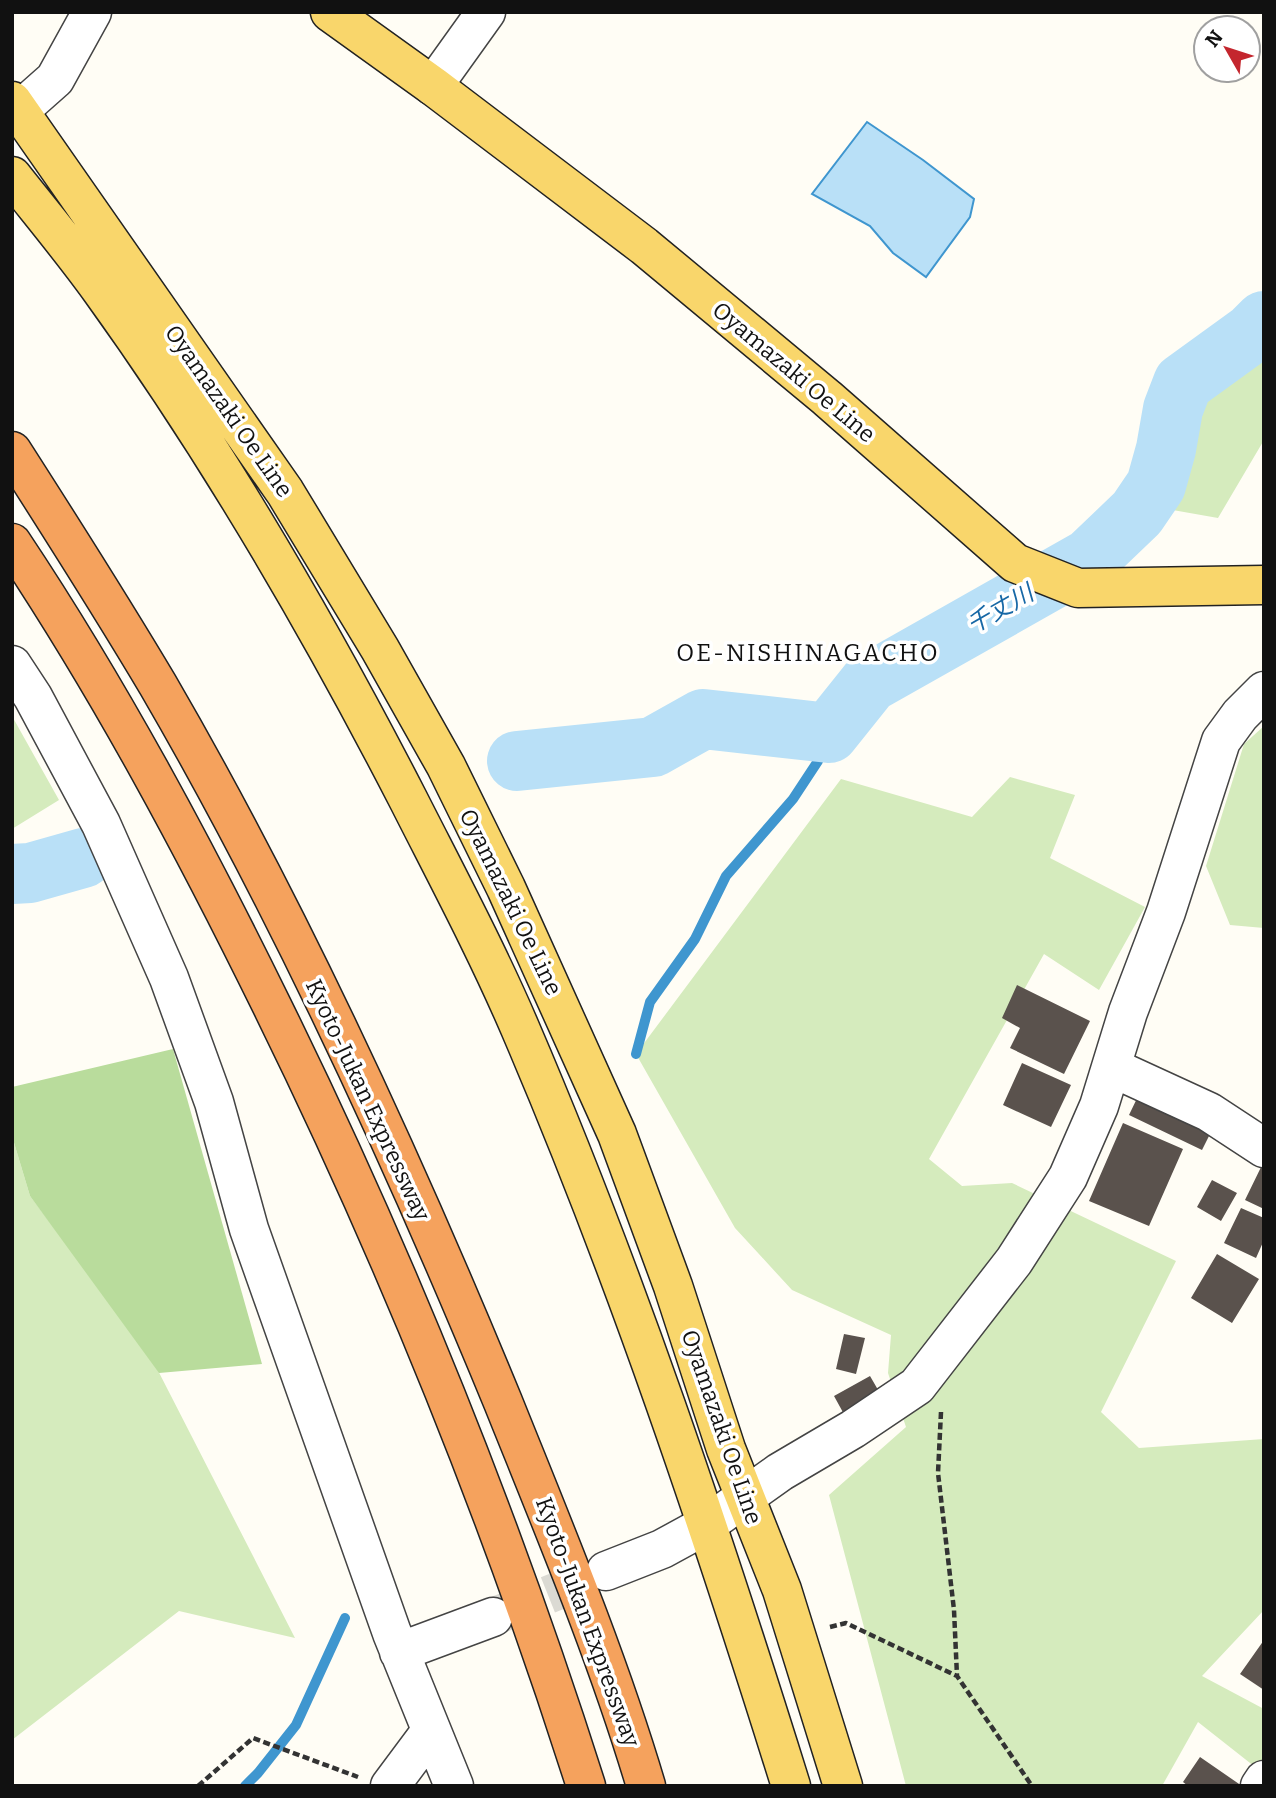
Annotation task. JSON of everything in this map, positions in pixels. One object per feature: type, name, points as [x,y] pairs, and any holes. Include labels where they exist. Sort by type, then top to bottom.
[{"type":"highway","name":"Kyoto-Jukan Expressway","points":[[12,451],[158,686],[292,937],[380,1118],[474,1331],[563,1549],[626,1717],[646,1786]]},
{"type":"highway","name":"Kyoto-Jukan Expressway","points":[[12,543],[117,713],[183,830],[335,1134],[432,1360],[514,1572],[586,1786]]},
{"type":"main road","name":"Oyamazaki Oe Line","points":[[330,12],[433,86],[644,246],[827,398],[1015,563],[1078,588],[1264,585]]},
{"type":"main road","name":"Oyamazaki Oe Line","points":[[16,106],[285,492],[380,649],[446,766],[544,968],[617,1135],[673,1286],[726,1449],[782,1590],[843,1786]]},
{"type":"main road","name":"Oyamazaki Oe Line","points":[[12,176],[100,289],[191,421],[269,547],[350,687],[432,845],[518,1023],[628,1297],[742,1629],[790,1786]]},
{"type":"street","points":[[16,106],[55,79],[92,12]]},
{"type":"street","points":[[433,86],[486,12]]},
{"type":"street","points":[[12,665],[33,697],[101,824],[169,978],[214,1102],[249,1229],[399,1651],[454,1786]]},
{"type":"street","points":[[606,1571],[662,1549],[706,1525],[780,1472],[853,1429],[917,1386],[1014,1261],[1068,1177],[1099,1106],[1128,1012],[1166,912],[1221,741],[1240,715],[1264,691]]},
{"type":"street","points":[[1111,1067],[1209,1112],[1264,1148]]},
{"type":"street","points":[[399,1651],[493,1617]]},
{"type":"street","points":[[380,1783],[431,1731]]},
{"type":"street","points":[[1260,1786],[1264,1780]]},
{"type":"path","points":[[930,1369],[941,1403],[938,1473],[954,1610],[957,1676]]},
{"type":"path","points":[[796,1635],[846,1623],[957,1676],[1032,1786]]},
{"type":"path","points":[[198,1786],[253,1738],[380,1783]]},
{"type":"green space","points":[[1264,347],[1264,440],[1218,518],[1167,509],[1197,400]]},
{"type":"green space","points":[[12,716],[59,800],[12,829]]},
{"type":"green space","points":[[1264,726],[1264,928],[1230,925],[1206,866],[1244,744]]},
{"type":"green space","points":[[1010,777],[1075,795],[1050,858],[1145,907],[1099,990],[1044,954],[929,1159],[962,1186],[1012,1183],[1176,1261],[1101,1412],[1139,1448],[1264,1439],[1264,1610],[1202,1676],[1264,1709],[1264,1774],[1198,1722],[1162,1786],[906,1786],[829,1495],[906,1427],[888,1373],[891,1335],[792,1290],[735,1228],[636,1054],[841,779],[972,817]]},
{"type":"green space","points":[[173,1049],[262,1364],[159,1373],[30,1196],[12,1136],[12,1087]]},
{"type":"green space","points":[[12,1136],[30,1196],[149,1353],[295,1638],[179,1611],[12,1740]]},
{"type":"water","points":[[867,122],[974,199],[970,217],[926,277],[893,253],[870,226],[812,194]]},
{"type":"building","points":[[1017,985],[1090,1021],[1064,1074],[1010,1048],[1020,1028],[1002,1018]]},
{"type":"building","points":[[1022,1063],[1071,1085],[1051,1127],[1003,1105]]},
{"type":"building","points":[[1142,1088],[1215,1124],[1202,1150],[1129,1115]]},
{"type":"building","points":[[1123,1123],[1183,1149],[1149,1226],[1089,1201]]},
{"type":"building","points":[[1264,1161],[1264,1209],[1245,1200]]},
{"type":"building","points":[[1212,1180],[1237,1193],[1221,1221],[1197,1207]]},
{"type":"building","points":[[1241,1208],[1264,1218],[1264,1240],[1256,1258],[1224,1243]]},
{"type":"building","points":[[1217,1254],[1259,1279],[1232,1323],[1191,1298]]},
{"type":"building","points":[[844,1334],[865,1338],[856,1374],[836,1369]]},
{"type":"building","points":[[870,1376],[881,1395],[845,1416],[834,1396]]},
{"type":"building","points":[[1264,1640],[1264,1690],[1240,1674]]},
{"type":"building","points":[[1200,1757],[1242,1786],[1188,1786],[1183,1782]]},
{"type":"waterway","name":"千丈川","points":[[517,761],[653,747],[703,719],[829,733],[869,683],[1090,558],[1137,513],[1156,485],[1173,409],[1183,383],[1252,333],[1264,321]]},
{"type":"waterway","points":[[636,1054],[650,1002],[695,939],[726,876],[793,799],[818,761],[829,733]]},
{"type":"waterway","name":"千丈川","points":[[12,874],[30,873],[83,858]]},
{"type":"waterway","points":[[245,1786],[296,1725],[345,1618]]},
{"type":"tunnel","points":[[495,1616],[605,1572]]},
{"type":"district","name":"OE-NISHINAGACHO","points":[[808,653]]}]
